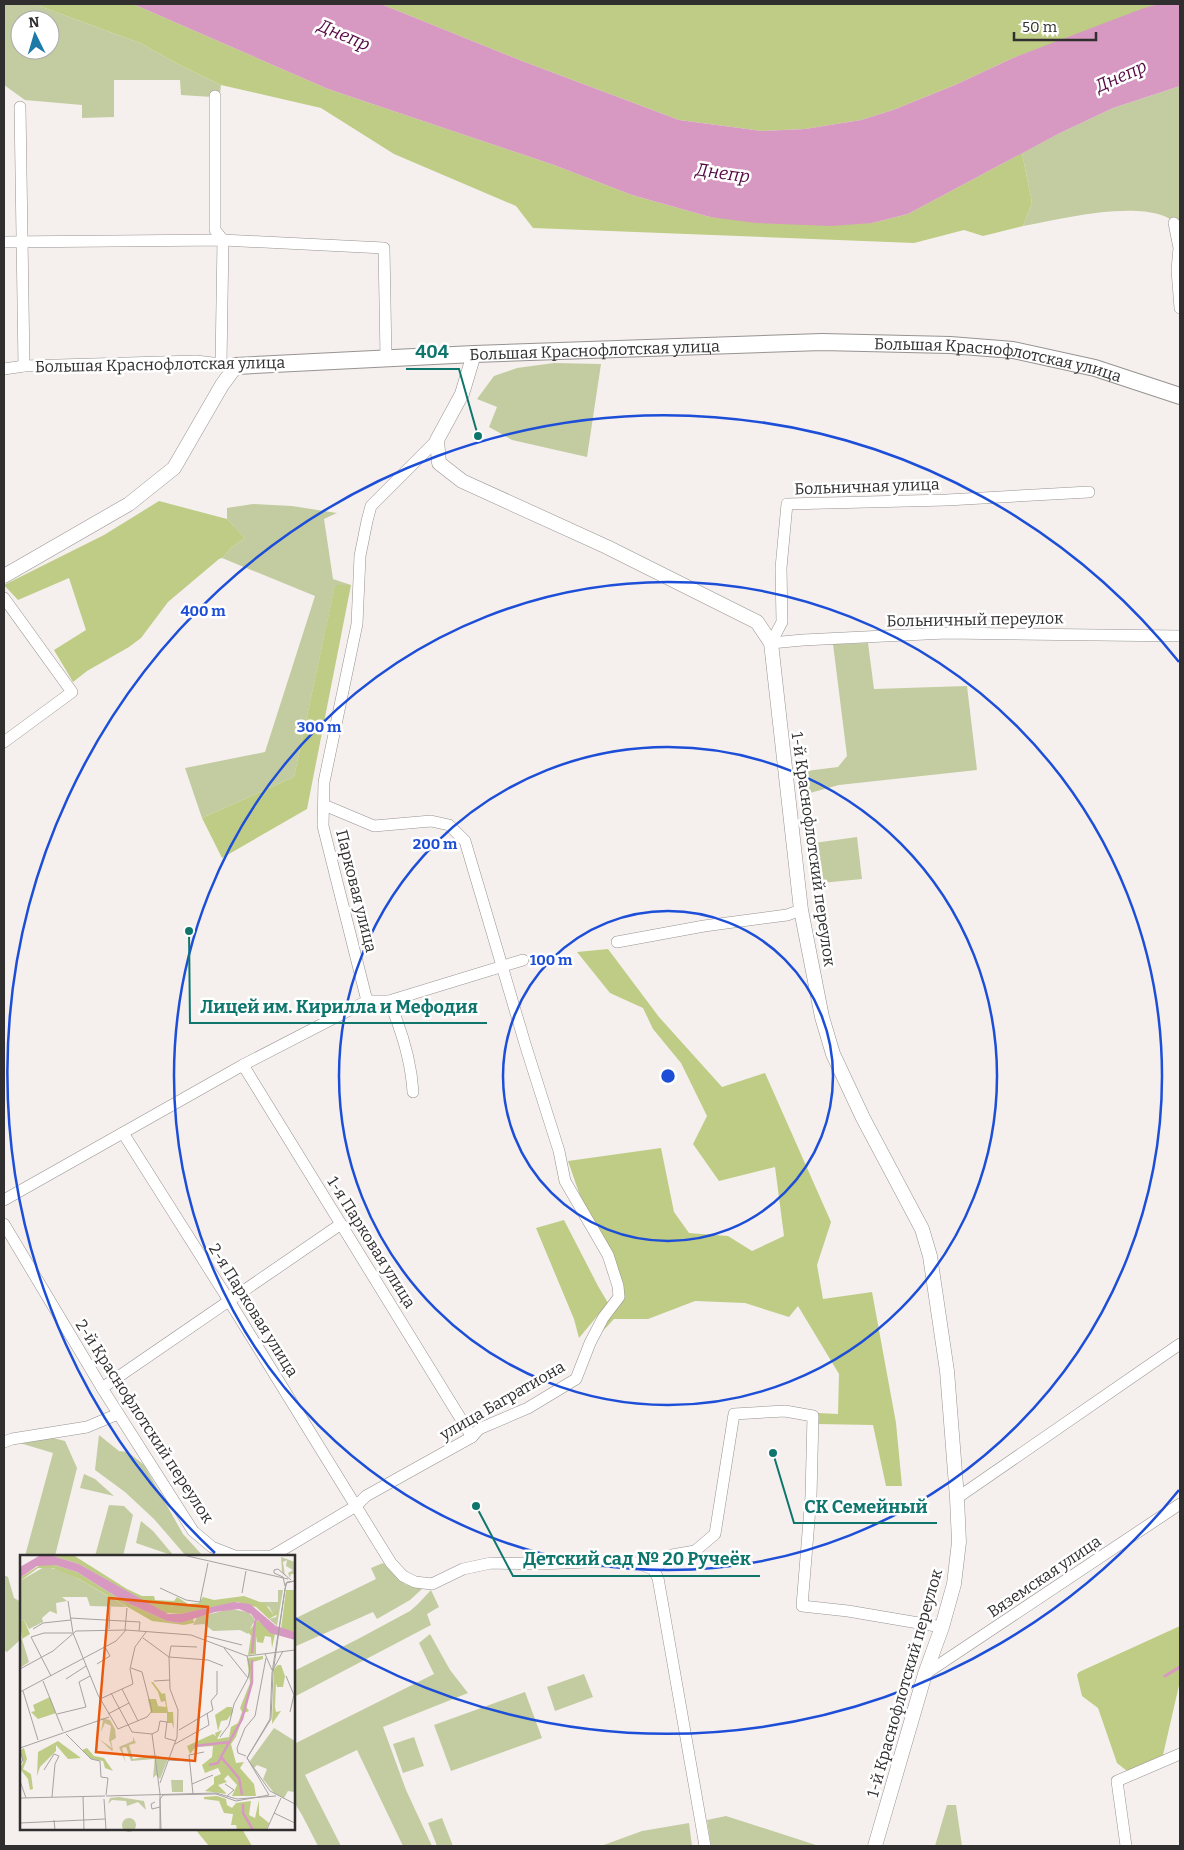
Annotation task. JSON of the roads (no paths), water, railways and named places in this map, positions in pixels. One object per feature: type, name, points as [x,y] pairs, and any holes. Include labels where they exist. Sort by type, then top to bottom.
[{"type":"main road","name":"Большая Краснофлотская улица","points":[[229,365],[822,342],[950,345],[1013,350],[1095,368],[1180,396]]},
{"type":"street","points":[[4,576],[129,504],[174,468],[222,385],[229,365],[223,240],[215,230],[215,96]]},
{"type":"street","points":[[20,107],[24,366]]},
{"type":"street","points":[[1174,223],[1179,248],[1177,270],[1180,308]]},
{"type":"street","points":[[4,242],[223,240],[384,248],[386,358]]},
{"type":"street","name":"Парковая улица","points":[[367,1001],[323,826],[324,782],[357,624],[360,556],[371,506],[436,440],[462,394],[474,354]]},
{"type":"street","name":"Большая Краснофлотская улица","points":[[4,369],[24,366],[196,362],[229,365]]},
{"type":"street","name":"1-й Краснофлотский переулок","points":[[436,440],[439,463],[462,481],[607,547],[728,606],[757,622],[771,643],[801,910],[822,1017],[833,1054],[862,1118],[922,1230],[930,1256],[947,1371],[959,1542],[955,1576],[942,1627],[925,1674],[874,1846]]},
{"type":"street","name":"Больничная улица","points":[[771,643],[782,622],[781,568],[787,504],[947,500],[1089,492]]},
{"type":"street","points":[[4,598],[72,692],[4,742]]},
{"type":"street","name":"Больничный переулок","points":[[771,643],[946,633],[1180,636]]},
{"type":"street","name":"улица Багратиона","points":[[324,805],[374,826],[431,821],[449,826],[465,841],[559,1151],[565,1181],[608,1255],[618,1286],[619,1297],[603,1318],[590,1343],[576,1379],[528,1408],[479,1429],[472,1437],[366,1496],[356,1506]]},
{"type":"street","points":[[617,942],[704,926],[787,914],[801,910]]},
{"type":"street","points":[[4,1200],[243,1065],[367,1001],[389,1001],[523,960]]},
{"type":"street","points":[[389,1001],[400,1027],[411,1066],[413,1092]]},
{"type":"street","name":"1-я Парковая улица","points":[[243,1065],[472,1437]]},
{"type":"street","name":"2-я Парковая улица","points":[[123,1133],[356,1506]]},
{"type":"street","name":"2-й Краснофлотский переулок","points":[[4,1224],[118,1414],[193,1531],[212,1546],[233,1555]]},
{"type":"street","points":[[102,1388],[341,1224]]},
{"type":"street","points":[[957,1498],[1180,1344]]},
{"type":"street","points":[[654,1569],[672,1555],[695,1551],[715,1534],[734,1414],[785,1412],[813,1416],[811,1496],[802,1606],[848,1611],[942,1627]]},
{"type":"street","points":[[4,1442],[12,1438],[87,1427],[118,1414]]},
{"type":"street","name":"Вяземская улица","points":[[925,1674],[1180,1504]]},
{"type":"street","points":[[356,1506],[390,1563],[403,1576],[415,1582],[432,1584],[463,1569],[491,1564],[610,1561],[637,1564],[654,1569],[658,1578],[705,1846]]},
{"type":"street","name":"2-й Краснофлотский переулок","points":[[274,1555],[356,1506]]},
{"type":"street","points":[[1126,1846],[1117,1781],[1180,1754]]},
{"type":"water","name":"Днепр","points":[[133,4],[381,4],[522,61],[679,120],[762,131],[805,129],[861,120],[893,110],[955,85],[1013,58],[1144,8],[1159,4],[1180,4],[1180,86],[1113,108],[1058,134],[908,214],[872,223],[831,226],[756,223],[710,217],[632,195],[554,165],[328,89]]},
{"type":"waterway","points":[[1165,1676],[1180,1667]]},
{"type":"place","name":"404","points":[[478,436]]},
{"type":"place","name":"Лицей им. Кирилла и Мефодия","points":[[189,931]]},
{"type":"place","name":"СК Семейный","points":[[773,1453]]},
{"type":"place","name":"Детский сад № 20 Ручеёк","points":[[476,1506]]}]
